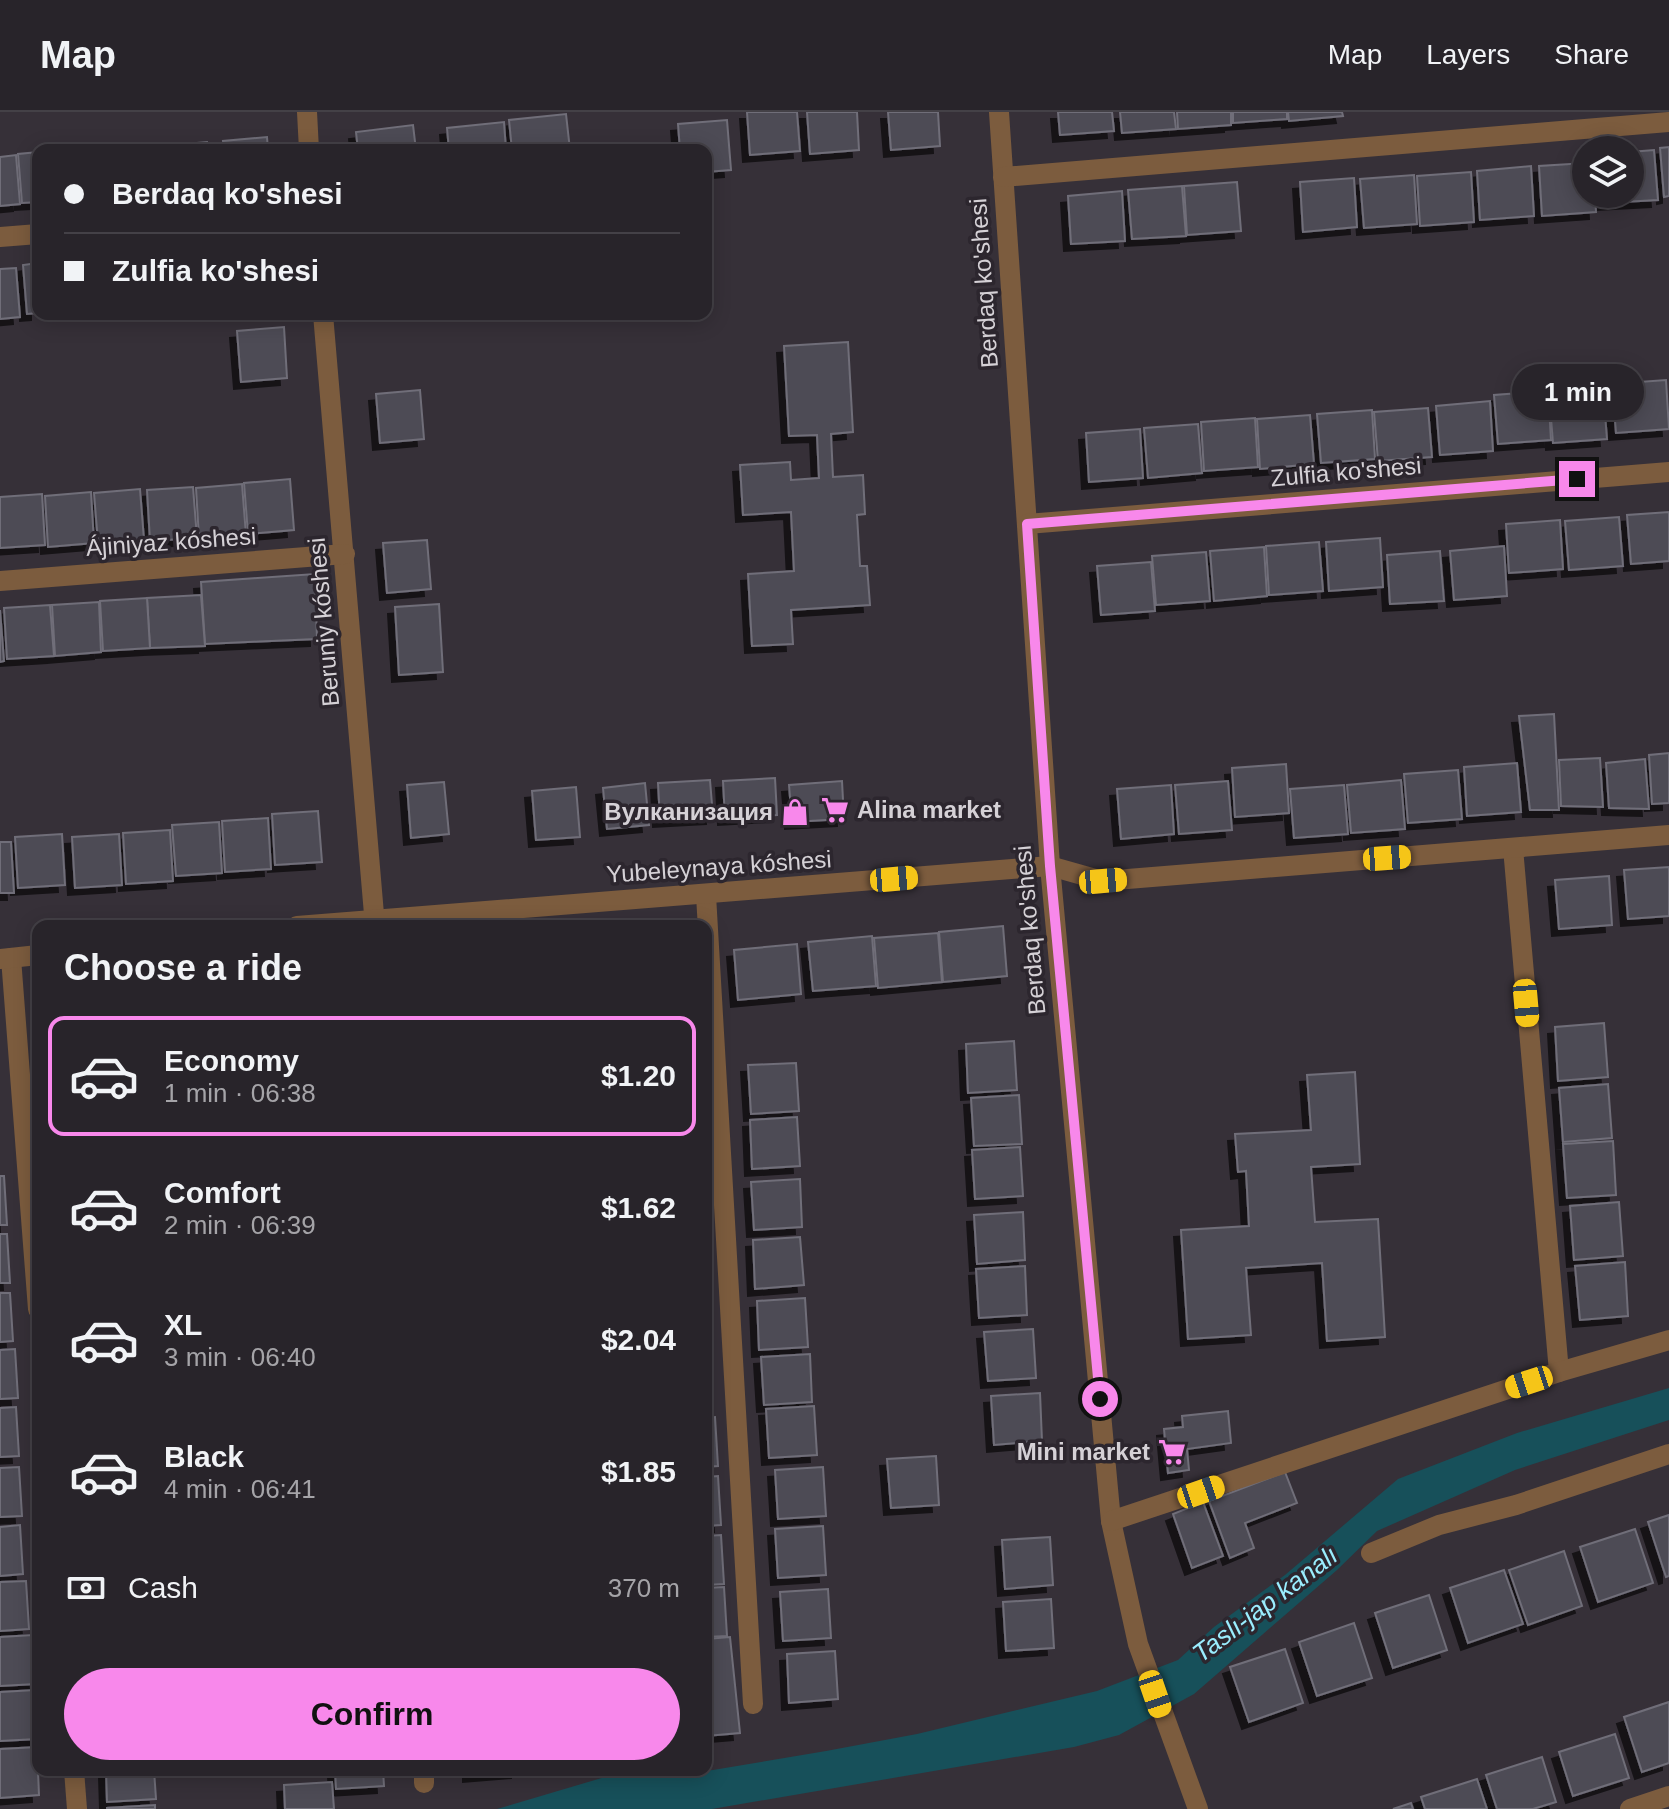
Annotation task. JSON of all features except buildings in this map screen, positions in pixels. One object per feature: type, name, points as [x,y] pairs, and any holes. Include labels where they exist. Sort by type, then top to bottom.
[{"type":"street","points":[[309,144],[307,112],[314,112]]},
{"type":"street","name":"Berdaq ko'shesi","points":[[999,112],[1050,866],[1111,1521],[1138,1644],[1198,1809]]},
{"type":"street","points":[[1003,177],[1669,122]]},
{"type":"street","points":[[0,237],[32,234]]},
{"type":"street","name":"Beruniy kóshesi","points":[[324,320],[374,920]]},
{"type":"street","name":"Zulfia ko'shesi","points":[[1027,524],[1669,472]]},
{"type":"street","name":"Ájiniyaz kóshesi","points":[[0,581],[345,554]]},
{"type":"street","name":"Yubeleynaya kóshesi","points":[[399,920],[1050,866],[1103,881],[1669,835]]},
{"type":"street","points":[[1513,848],[1559,1372]]},
{"type":"street","points":[[706,895],[707,920]]},
{"type":"street","points":[[32,956],[6,959],[32,1243]]},
{"type":"street","points":[[712,998],[753,1704]]},
{"type":"street","points":[[1111,1521],[1559,1372],[1669,1340]]},
{"type":"street","points":[[1371,1553],[1439,1525],[1516,1505],[1669,1454]]},
{"type":"street","points":[[74,1776],[77,1809]]},
{"type":"street","points":[[1630,1809],[1669,1796]]},
{"type":"water","name":"Taslı-jap kanalı","points":[[1669,1388],[1669,1420],[1515,1470],[1377,1531],[1337,1570],[1194,1694],[1119,1735],[1074,1747],[712,1809],[497,1809],[605,1777],[712,1776],[712,1770],[917,1734],[1097,1691],[1178,1660],[1214,1627],[1285,1575],[1398,1479],[1517,1433]]},
{"type":"place","name":"Alina market","points":[[835,810]]},
{"type":"place","name":"Вулканизация","points":[[795,812]]},
{"type":"place","name":"Mini market","points":[[1172,1452]]},
{"type":"route","points":[[1100,1399],[1050,866],[1027,524],[1577,479]]}]
